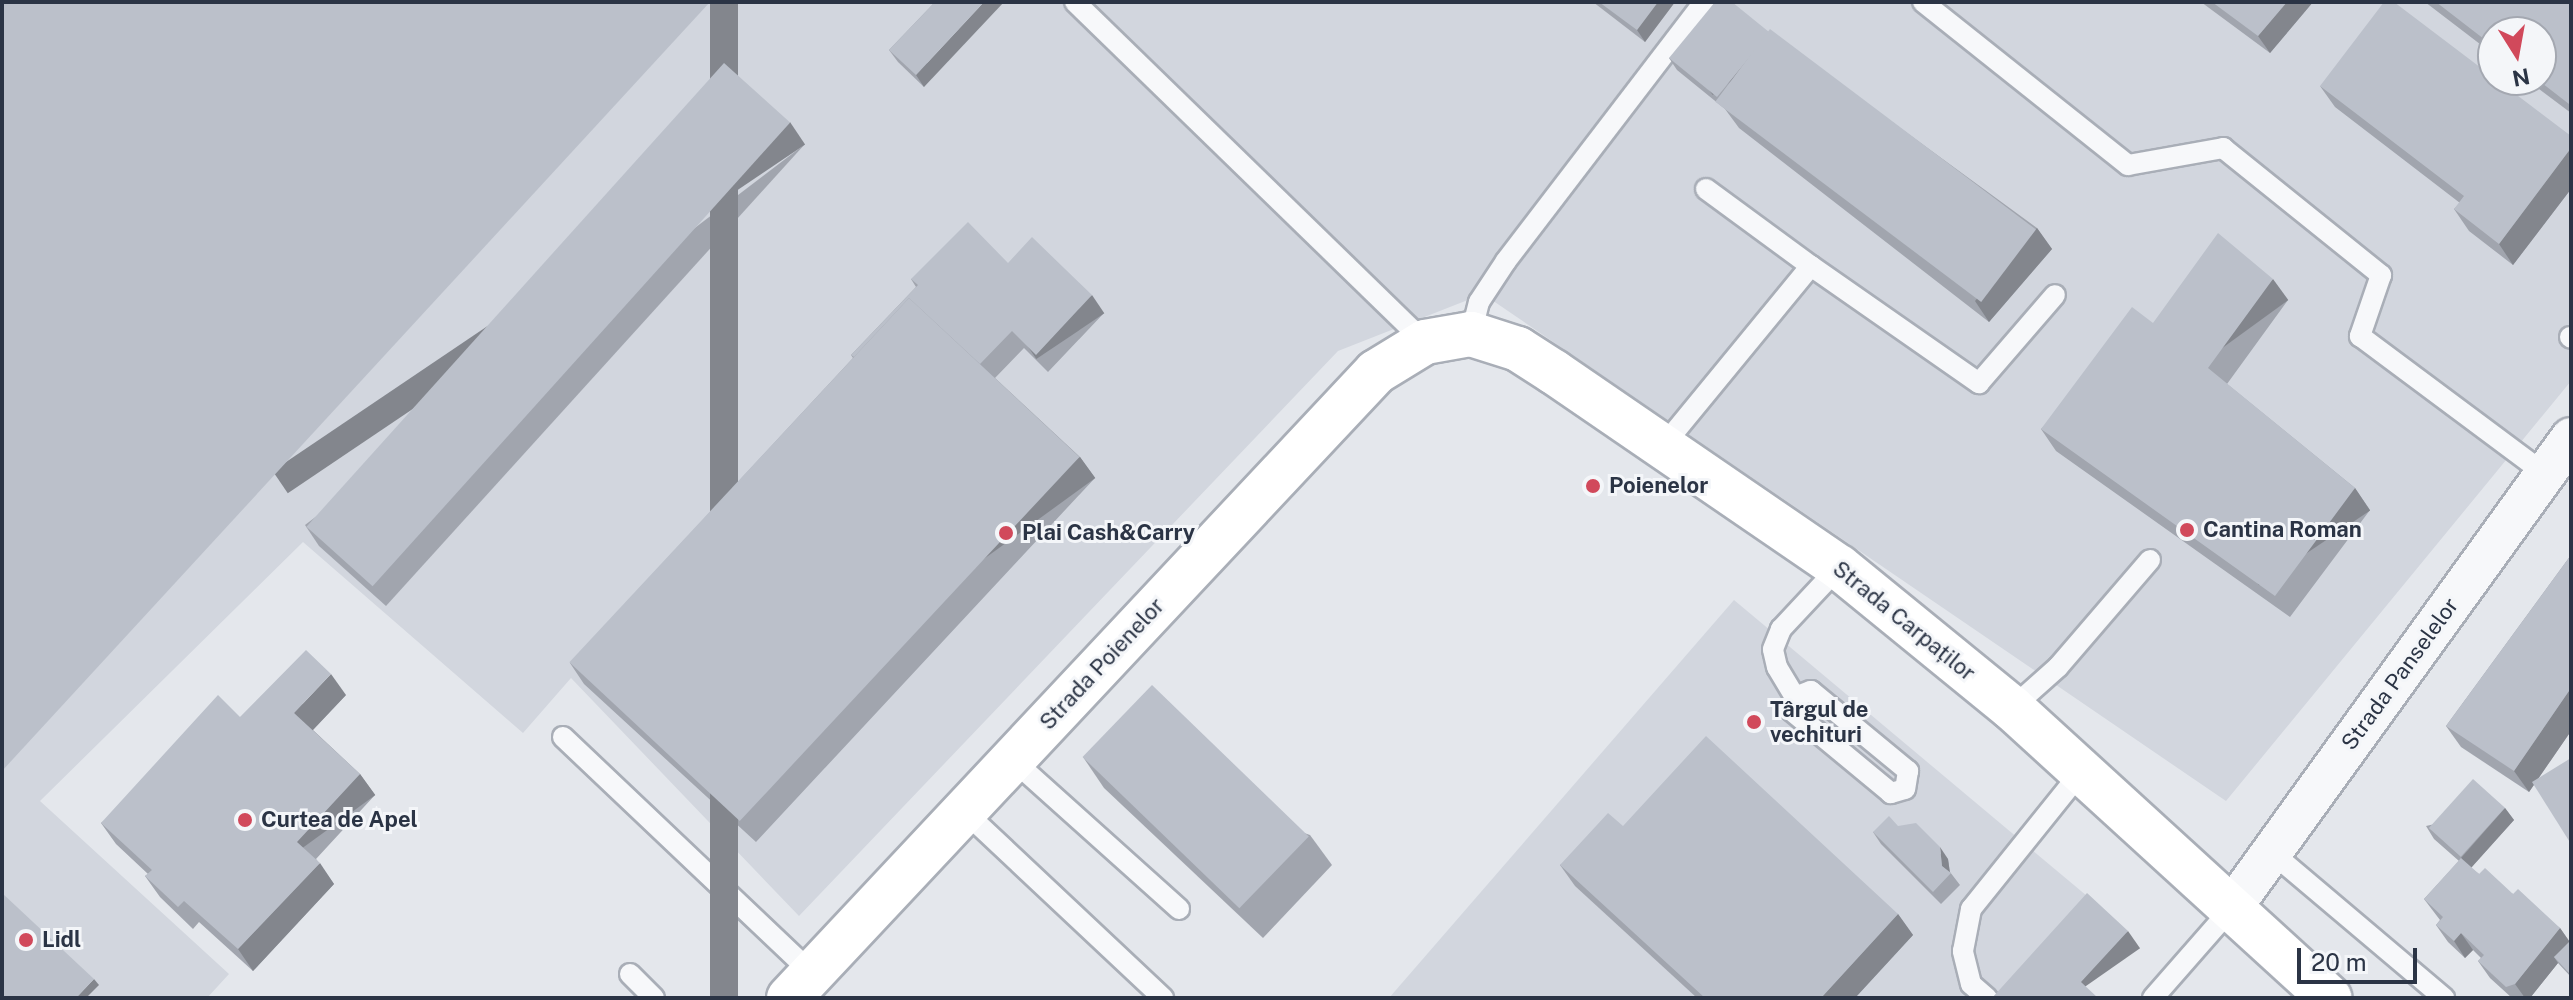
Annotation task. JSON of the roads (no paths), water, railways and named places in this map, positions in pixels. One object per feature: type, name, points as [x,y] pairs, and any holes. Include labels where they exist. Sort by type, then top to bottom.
[{"type":"main road","name":"Strada Carpaților","points":[[1425,342],[1471,334],[1518,349],[1839,567],[2012,708],[2330,998]]},
{"type":"main road","name":"Strada Poienelor","points":[[800,986],[1376,372],[1425,342]]},
{"type":"street","name":"Strada Panselelor","points":[[2230,910],[2571,438]]},
{"type":"lane","points":[[1075,2],[1425,342]]},
{"type":"lane","points":[[1471,334],[1479,302],[1506,261],[1704,2]]},
{"type":"lane","points":[[1923,2],[2128,165],[2223,148],[2381,275],[2360,336],[2545,474]]},
{"type":"lane","points":[[1706,189],[1979,383],[2055,295]]},
{"type":"lane","points":[[1663,446],[1811,266]]},
{"type":"lane","points":[[2012,708],[2058,667],[2150,560]]},
{"type":"lane","points":[[1795,697],[1811,691],[1908,771],[1905,789],[1891,793],[1792,711],[1795,697],[1777,667],[1773,649],[1781,629],[1839,567]]},
{"type":"lane","points":[[563,737],[800,986]]},
{"type":"lane","points":[[1013,760],[1179,909]]},
{"type":"lane","points":[[1987,998],[1971,984],[1963,951],[1971,909],[2081,772]]},
{"type":"lane","points":[[965,812],[1163,998]]},
{"type":"lane","points":[[2270,851],[2444,998]]},
{"type":"lane","points":[[2153,998],[2230,910]]},
{"type":"lane","points":[[630,974],[654,998]]},
{"type":"place","name":"Poienelor","points":[[1593,486]]},
{"type":"place","name":"Cantina Roman","points":[[2187,530]]},
{"type":"place","name":"Plai Cash&Carry","points":[[1006,533]]},
{"type":"place","name":"Târgul de vechituri","points":[[1754,722]]},
{"type":"place","name":"Curtea de Apel","points":[[245,820]]},
{"type":"place","name":"Lidl","points":[[26,940]]}]
